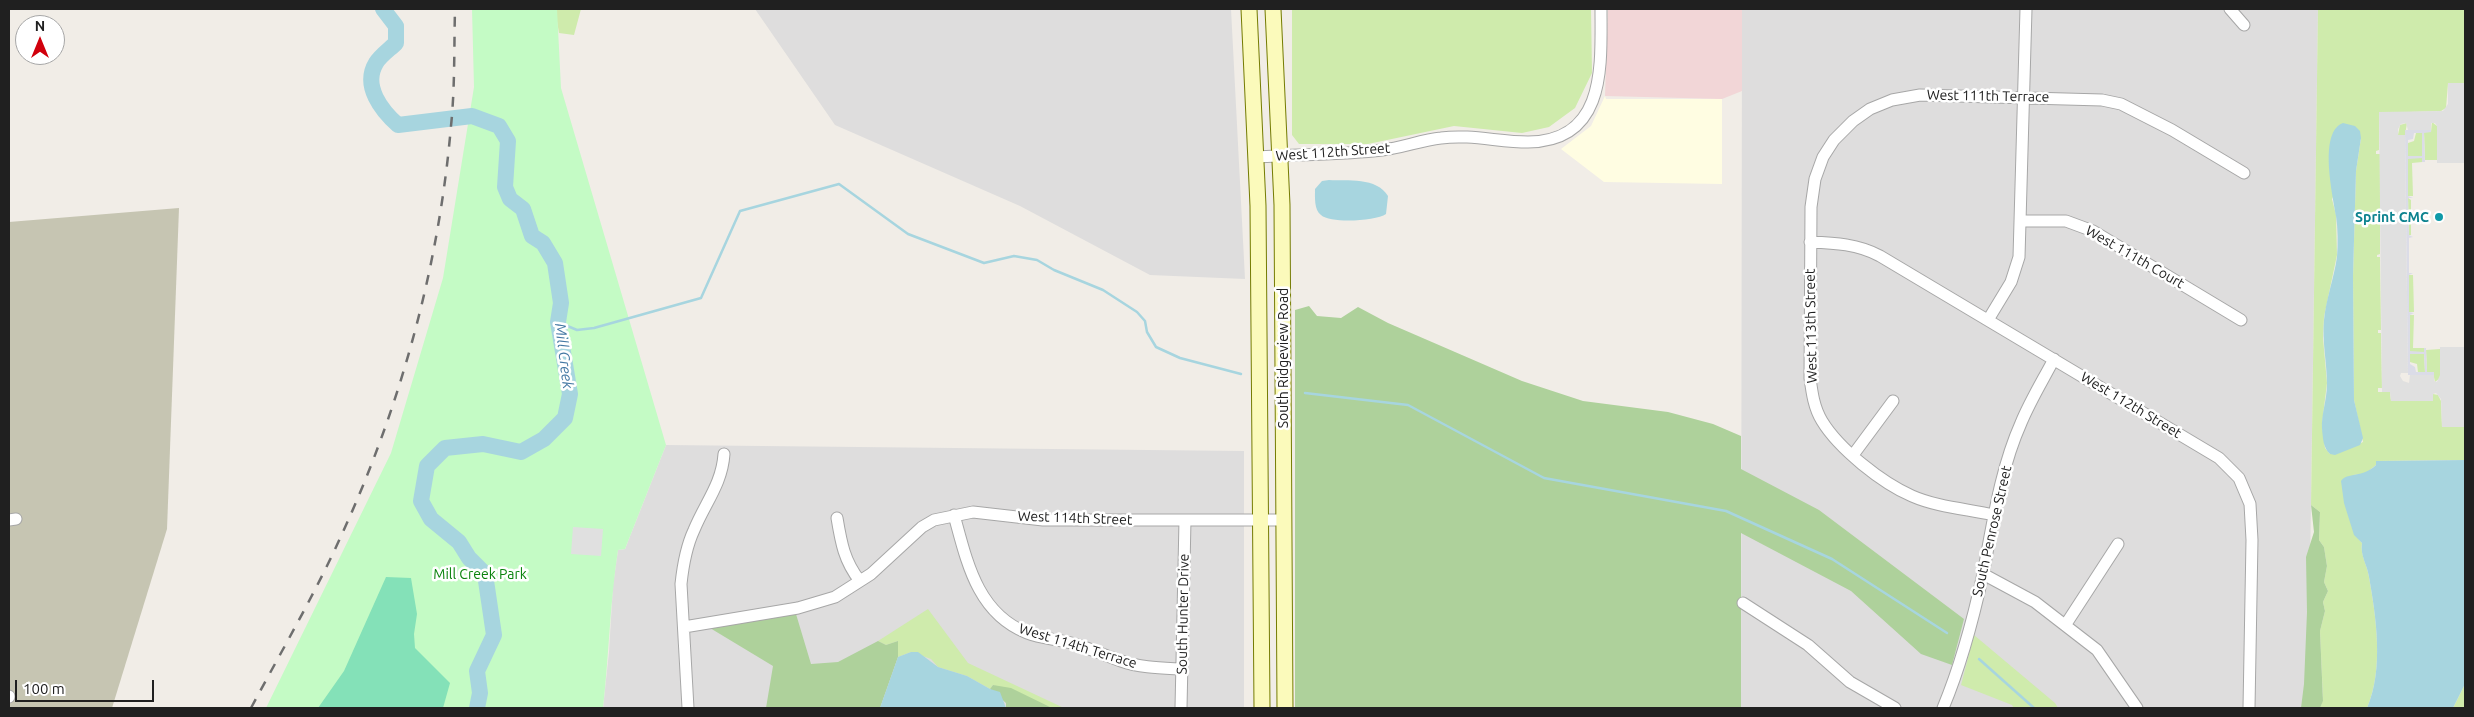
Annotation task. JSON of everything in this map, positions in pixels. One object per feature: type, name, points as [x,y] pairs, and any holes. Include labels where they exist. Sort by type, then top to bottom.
[{"type":"main road","name":"South Ridgeview Road","points":[[1249,9],[1257,157],[1262,708]]},
{"type":"main road","name":"South Ridgeview Road","points":[[1272,9],[1281,156],[1285,708]]},
{"type":"street","name":"West 112th Street","points":[[1257,157],[1376,151],[1442,137],[1528,142],[1557,136],[1582,118],[1597,91],[1601,64],[1600,9]]},
{"type":"street","points":[[1988,320],[2012,282],[2019,257],[2022,221],[2026,9]]},
{"type":"street","points":[[2230,9],[2244,25]]},
{"type":"street","name":"West 111th Terrace","points":[[1810,242],[1812,191],[1821,163],[1834,140],[1862,113],[1880,104],[1910,96],[2086,98],[2121,104],[2172,130],[2244,173]]},
{"type":"street","name":"West 111th Court","points":[[2022,221],[2066,221],[2081,225],[2241,320]]},
{"type":"street","name":"West 112th Street","points":[[1810,242],[1850,244],[1870,250],[2219,458],[2239,478],[2250,504],[2252,540],[2249,708]]},
{"type":"street","name":"West 113th Street","points":[[1810,242],[1810,378],[1812,398],[1821,420],[1831,435],[1853,456],[1896,488],[1913,497],[1994,515]]},
{"type":"street","name":"South Penrose Street","points":[[1943,708],[1960,668],[1983,574],[1994,515],[2020,423],[2054,359]]},
{"type":"street","points":[[1853,456],[1893,401]]},
{"type":"street","points":[[688,708],[681,584],[683,566],[694,530],[719,482],[724,454]]},
{"type":"street","name":"West 114th Street","points":[[684,627],[798,608],[835,597],[880,566],[922,526],[934,520],[954,515],[974,512],[1043,520],[1284,520]]},
{"type":"street","name":"West 114th Terrace","points":[[954,515],[971,575],[983,597],[1002,618],[1036,636],[1074,644],[1135,665],[1182,670]]},
{"type":"street","points":[[836,518],[842,549],[851,570],[860,581]]},
{"type":"street","name":"South Hunter Drive","points":[[1181,708],[1185,520]]},
{"type":"street","points":[[2066,624],[2118,544]]},
{"type":"street","points":[[1983,574],[2035,602],[2066,624],[2097,650],[2137,708]]},
{"type":"street","points":[[1744,603],[1808,645],[1850,682],[1895,708]]},
{"type":"shaded area","points":[[755,9],[1231,9],[1245,279],[1150,275],[1020,206],[835,125]]},
{"type":"shaded area","points":[[1608,9],[1742,9],[1742,91],[1722,99],[1605,96]]},
{"type":"shaded area","points":[[1742,9],[2318,9],[2308,708],[1741,708]]},
{"type":"shaded area","points":[[2448,83],[2465,83],[2465,163],[2437,163],[2437,126],[2435,123],[2431,123],[2431,130],[2408,130],[2406,123],[2401,124],[2398,129],[2398,135],[2405,135],[2408,373],[2401,373],[2400,376],[2403,381],[2409,383],[2410,375],[2434,375],[2434,381],[2437,382],[2440,375],[2440,347],[2465,347],[2465,427],[2442,427],[2441,399],[2436,393],[2433,394],[2433,401],[2391,401],[2390,392],[2382,392],[2379,112],[2443,111],[2448,104]]},
{"type":"shaded area","points":[[1605,96],[1606,99],[1722,99],[1722,184],[1604,182],[1561,149],[1591,126]]},
{"type":"shaded area","points":[[2405,130],[2431,130],[2431,132],[2424,133],[2425,162],[2422,162],[2422,158],[2408,159],[2408,196],[2413,198],[2408,198],[2409,235],[2413,237],[2409,238],[2409,273],[2413,273],[2409,275],[2409,312],[2414,313],[2410,315],[2410,351],[2424,352],[2424,348],[2426,348],[2427,372],[2434,372],[2434,375],[2408,375]],"holes":[[[2414,133],[2422,133],[2422,156],[2408,156],[2408,140],[2413,139]],[[2410,354],[2424,354],[2425,372],[2416,372],[2415,367],[2410,364]]]},
{"type":"shaded area","points":[[179,208],[167,529],[112,708],[9,708],[9,222]]},
{"type":"shaded area","points":[[666,445],[1244,451],[1244,708],[603,708],[613,585],[618,550],[625,549]]},
{"type":"shaded area","points":[[573,527],[603,529],[601,556],[571,554]]},
{"type":"green space","name":"Mill Creek Park","points":[[472,9],[557,9],[561,88],[666,445],[625,549],[618,550],[603,708],[266,708],[391,453],[443,278],[474,87]]},
{"type":"green space","points":[[555,9],[581,9],[574,35],[559,33]]},
{"type":"green space","points":[[1292,9],[1591,9],[1592,73],[1575,108],[1549,127],[1522,133],[1454,126],[1368,144],[1299,144],[1292,135]]},
{"type":"green space","points":[[2318,9],[2465,9],[2465,83],[2448,83],[2446,108],[2441,111],[2379,113],[2379,150],[2376,151],[2376,154],[2380,154],[2380,254],[2377,257],[2380,257],[2381,330],[2378,330],[2378,333],[2381,333],[2382,388],[2378,388],[2378,392],[2390,392],[2391,401],[2433,400],[2433,394],[2438,395],[2441,401],[2442,427],[2465,427],[2465,460],[2376,461],[2376,465],[2365,474],[2353,475],[2357,537],[2362,543],[2376,626],[2377,660],[2372,693],[2367,708],[2320,708],[2323,700],[2320,631],[2325,611],[2323,602],[2328,591],[2324,582],[2327,566],[2324,547],[2319,540],[2320,512],[2311,505]],"holes":[[[2361,138],[2356,171],[2353,276],[2354,400],[2363,442],[2335,454],[2330,454],[2325,448],[2322,424],[2327,383],[2323,338],[2324,317],[2337,255],[2336,215],[2332,199]]]},
{"type":"green space","points":[[2432,122],[2437,126],[2437,160],[2425,160],[2424,132],[2431,132]]},
{"type":"green space","points":[[2407,123],[2405,135],[2398,135],[2400,125]]},
{"type":"green space","points":[[2422,132],[2422,156],[2408,157],[2408,143],[2414,141],[2416,133]]},
{"type":"green space","points":[[2408,158],[2422,158],[2422,162],[2412,163],[2413,196],[2408,196]]},
{"type":"green space","points":[[2408,198],[2411,200],[2411,235],[2409,235]]},
{"type":"green space","points":[[2409,275],[2413,275],[2414,312],[2409,312]]},
{"type":"green space","points":[[1309,306],[1317,316],[1341,318],[1358,307],[1388,323],[1522,381],[1583,401],[1668,412],[1713,424],[1741,436],[1741,469],[1819,510],[1964,619],[1952,665],[1921,654],[1851,591],[1741,533],[1741,708],[1295,708],[1295,310]]},
{"type":"green space","points":[[2410,315],[2414,315],[2413,348],[2424,348],[2424,352],[2410,352]]},
{"type":"green space","points":[[2440,349],[2440,378],[2435,382],[2433,372],[2427,372],[2426,350]]},
{"type":"green space","points":[[2410,354],[2424,354],[2425,372],[2418,372],[2417,364],[2410,362]]},
{"type":"green space","points":[[2311,505],[2320,512],[2319,540],[2324,547],[2327,566],[2324,582],[2328,591],[2323,602],[2325,611],[2320,631],[2323,701],[2320,708],[2301,708],[2307,612],[2306,557],[2314,532]]},
{"type":"green space","points":[[386,577],[411,578],[417,614],[414,634],[415,648],[450,683],[443,708],[318,708],[344,671]]},
{"type":"green space","points":[[928,609],[968,663],[1064,708],[1052,708],[993,685],[990,689],[967,676],[938,667],[931,659],[911,652],[898,657],[898,641],[886,645],[878,641]]},
{"type":"green space","points":[[796,614],[811,664],[838,662],[878,641],[886,645],[898,641],[898,657],[880,708],[766,708],[773,666],[710,628]]},
{"type":"green space","points":[[1974,635],[2055,703],[2058,708],[2014,708],[2012,705],[1961,685]]},
{"type":"green space","points":[[2465,684],[2464,708],[2453,708]]},
{"type":"green space","points":[[993,685],[1011,688],[1052,708],[1006,708],[1006,703],[990,689]]},
{"type":"water","points":[[2343,123],[2355,126],[2360,131],[2361,138],[2356,171],[2353,276],[2354,400],[2363,438],[2360,445],[2335,455],[2330,454],[2326,449],[2322,429],[2327,384],[2324,328],[2325,312],[2336,265],[2338,247],[2330,180],[2329,151],[2335,129]]},
{"type":"water","points":[[1322,181],[1361,181],[1377,186],[1388,196],[1386,214],[1373,218],[1354,220],[1326,218],[1319,213],[1316,207],[1315,189]]},
{"type":"water","points":[[2465,460],[2465,684],[2453,708],[2367,708],[2372,693],[2377,660],[2376,626],[2362,543],[2354,535],[2344,503],[2341,481],[2344,478],[2366,472],[2376,465],[2376,461]]},
{"type":"water","points":[[911,652],[918,652],[938,667],[967,676],[990,689],[1000,692],[1006,708],[880,708],[898,657]]},
{"type":"waterway","name":"Mill Creek","points":[[383,9],[396,26],[396,43],[378,60],[372,72],[373,89],[380,105],[398,125],[472,116],[499,126],[508,141],[505,187],[510,199],[523,209],[532,236],[543,243],[555,263],[561,303],[558,322],[570,394],[565,418],[544,439],[521,452],[483,444],[445,448],[427,466],[421,501],[431,519],[459,542],[469,558],[485,574],[494,635],[477,671],[480,693],[477,708]]},
{"type":"waterway","points":[[558,322],[577,330],[594,328],[701,298],[740,211],[839,184],[908,234],[984,263],[1014,256],[1037,260],[1054,270],[1103,290],[1137,312],[1145,321],[1147,332],[1156,347],[1180,358],[1241,374]]},
{"type":"waterway","points":[[1305,393],[1408,405],[1544,478],[1726,511],[1832,559],[1947,633]]},
{"type":"waterway","points":[[1979,659],[2034,708]]},
{"type":"railway","points":[[251,708],[310,600],[342,534],[382,436],[414,334],[427,283],[445,178],[453,97],[455,9]]},
{"type":"place","name":"Sprint CMC","points":[[2439,217]]}]
